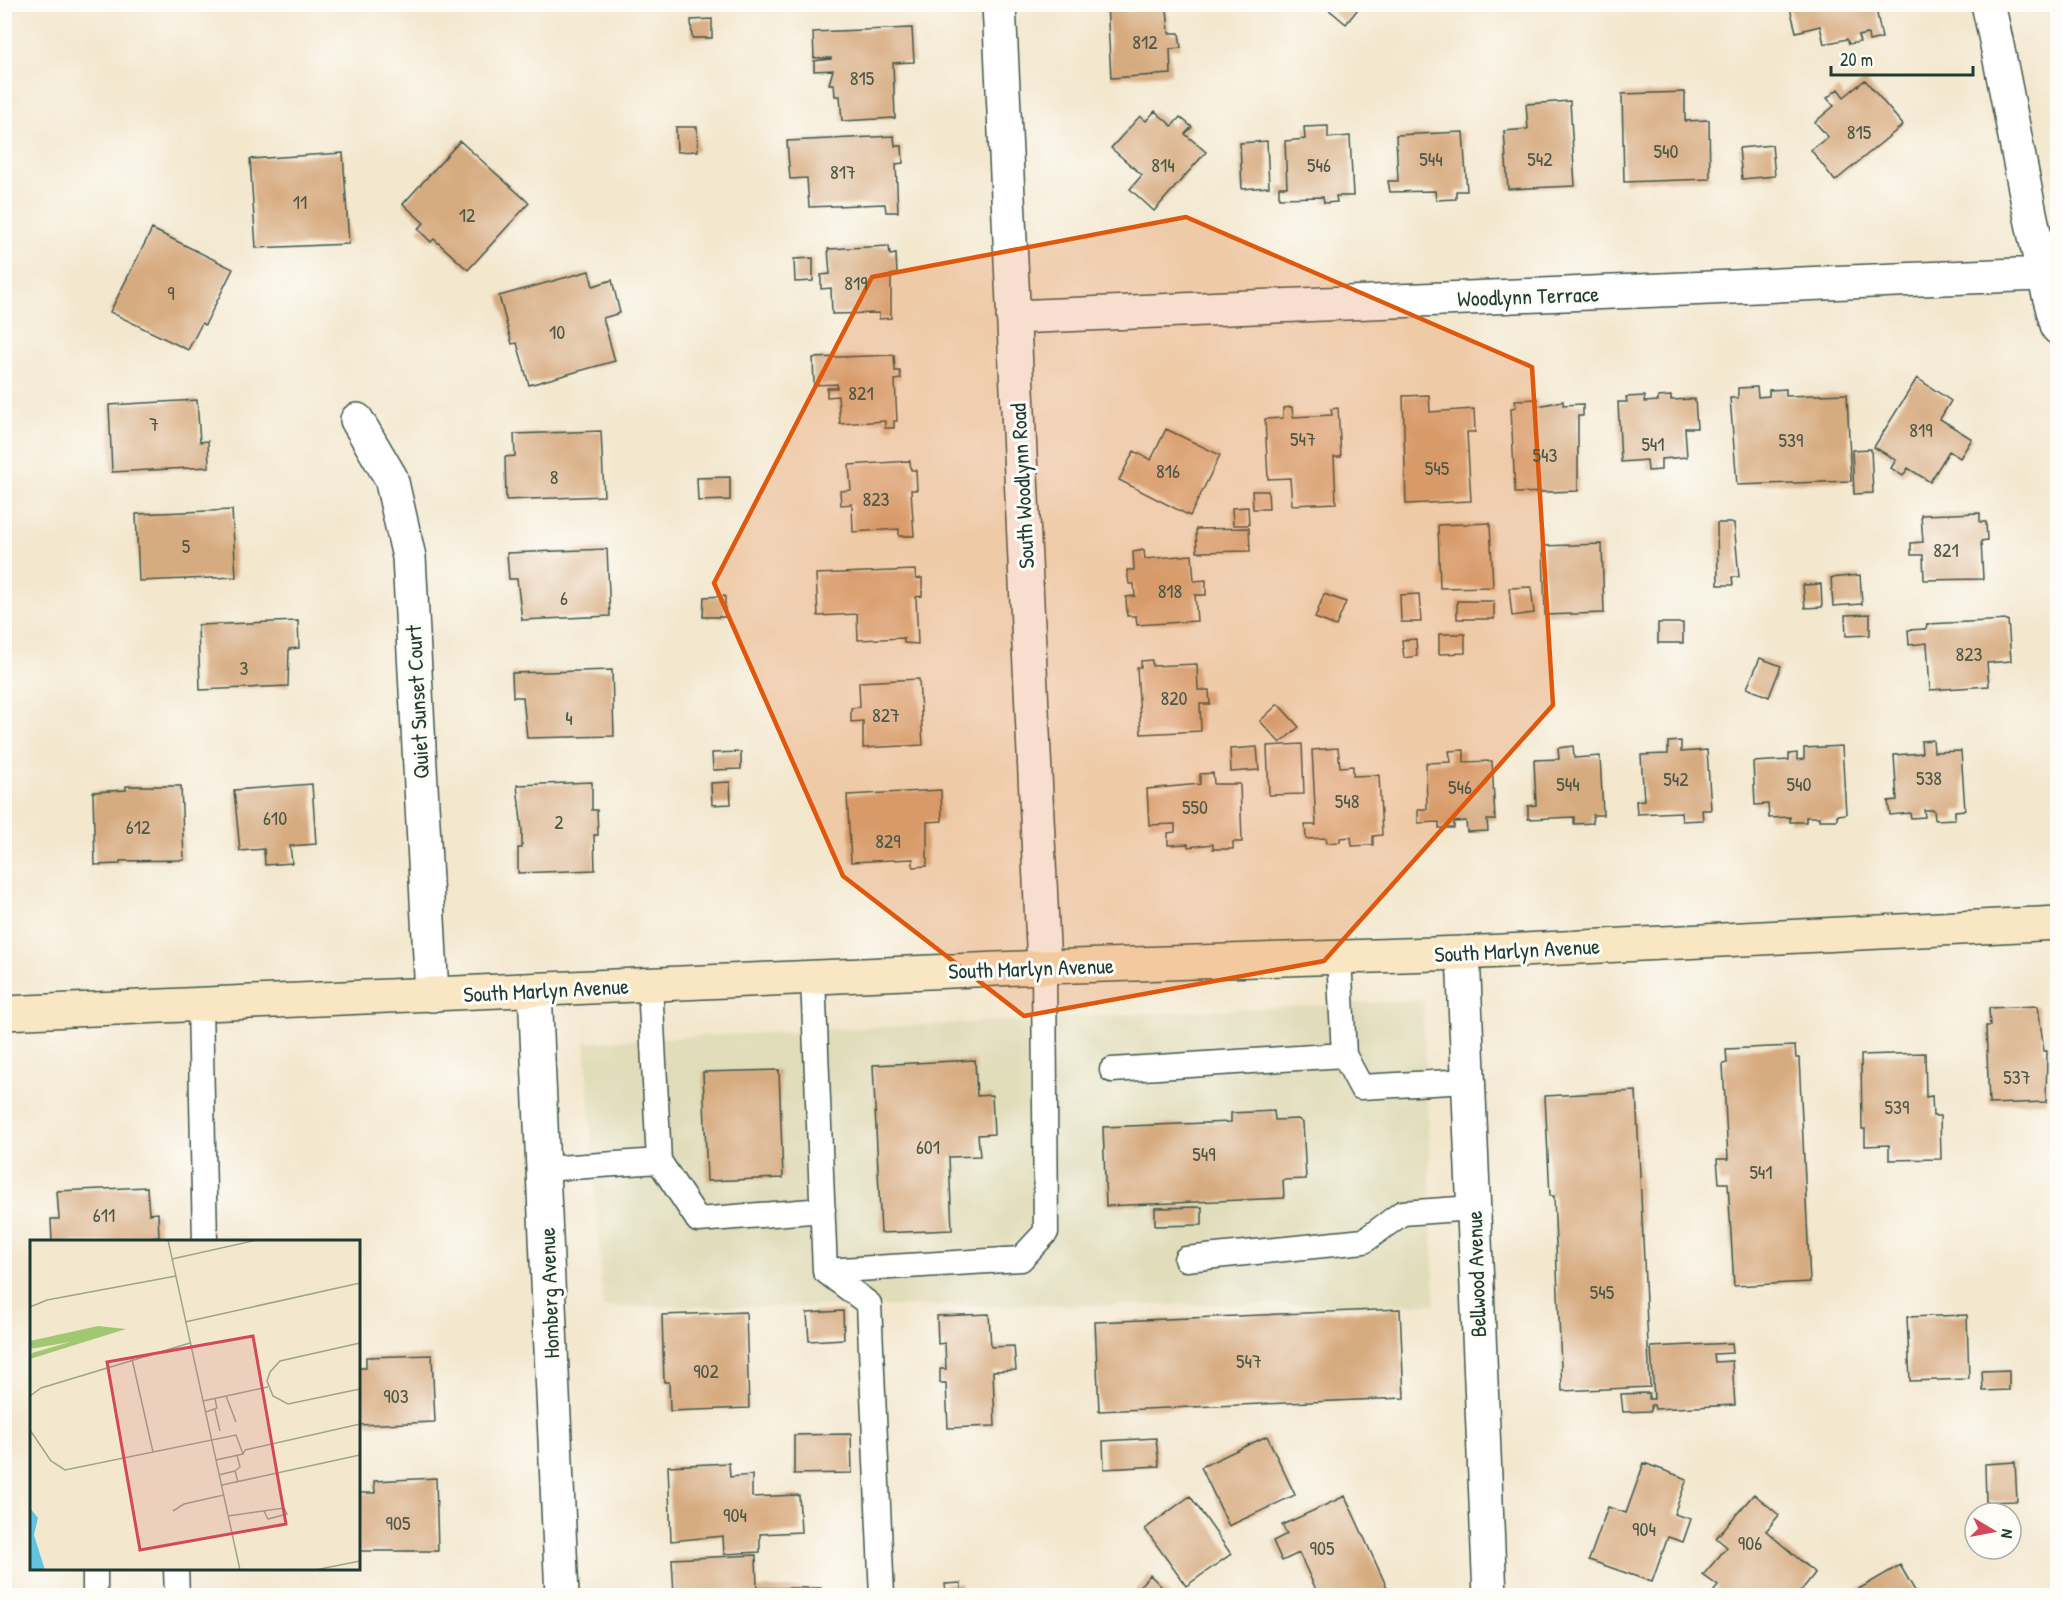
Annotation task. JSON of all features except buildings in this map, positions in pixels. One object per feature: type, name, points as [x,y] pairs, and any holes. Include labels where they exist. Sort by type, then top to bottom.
[{"type":"street","name":"South Woodlynn Road","points":[[999,4],[1044,967]]},
{"type":"street","points":[[1988,4],[2005,78],[2042,274],[2058,328]]},
{"type":"street","name":"Woodlynn Terrace","points":[[1013,318],[2042,274]]},
{"type":"street","name":"Quiet Sunset Court","points":[[357,420],[390,478],[409,557],[432,995]]},
{"type":"street","name":"South Marlyn Avenue","points":[[4,1013],[1044,967],[1463,953],[2058,922]]},
{"type":"street","name":"Bellwood Avenue","points":[[1463,953],[1490,1596]]},
{"type":"street","name":"Homberg Avenue","points":[[535,990],[562,1596]]},
{"type":"lane","points":[[1339,957],[1344,1055],[1361,1087],[1468,1081]]},
{"type":"lane","points":[[825,1271],[1021,1259],[1046,1232],[1044,967]]},
{"type":"lane","points":[[813,978],[825,1271]]},
{"type":"lane","points":[[650,985],[659,1161],[698,1220],[823,1210]]},
{"type":"lane","points":[[201,1004],[205,1240]]},
{"type":"lane","points":[[1112,1070],[1344,1055]]},
{"type":"lane","points":[[543,1169],[659,1161]]},
{"type":"lane","points":[[1186,1259],[1364,1241],[1402,1213],[1473,1208]]},
{"type":"lane","points":[[825,1271],[869,1304],[882,1596]]},
{"type":"lane","points":[[95,1570],[95,1596]]},
{"type":"lane","points":[[176,1570],[177,1596]]},
{"type":"highlighted area","points":[[1186,217],[1532,367],[1553,705],[1324,961],[1024,1016],[843,876],[714,583],[872,277]]},
{"type":"shaded area","points":[[1423,1000],[1435,1304],[603,1307],[585,1042]]}]
